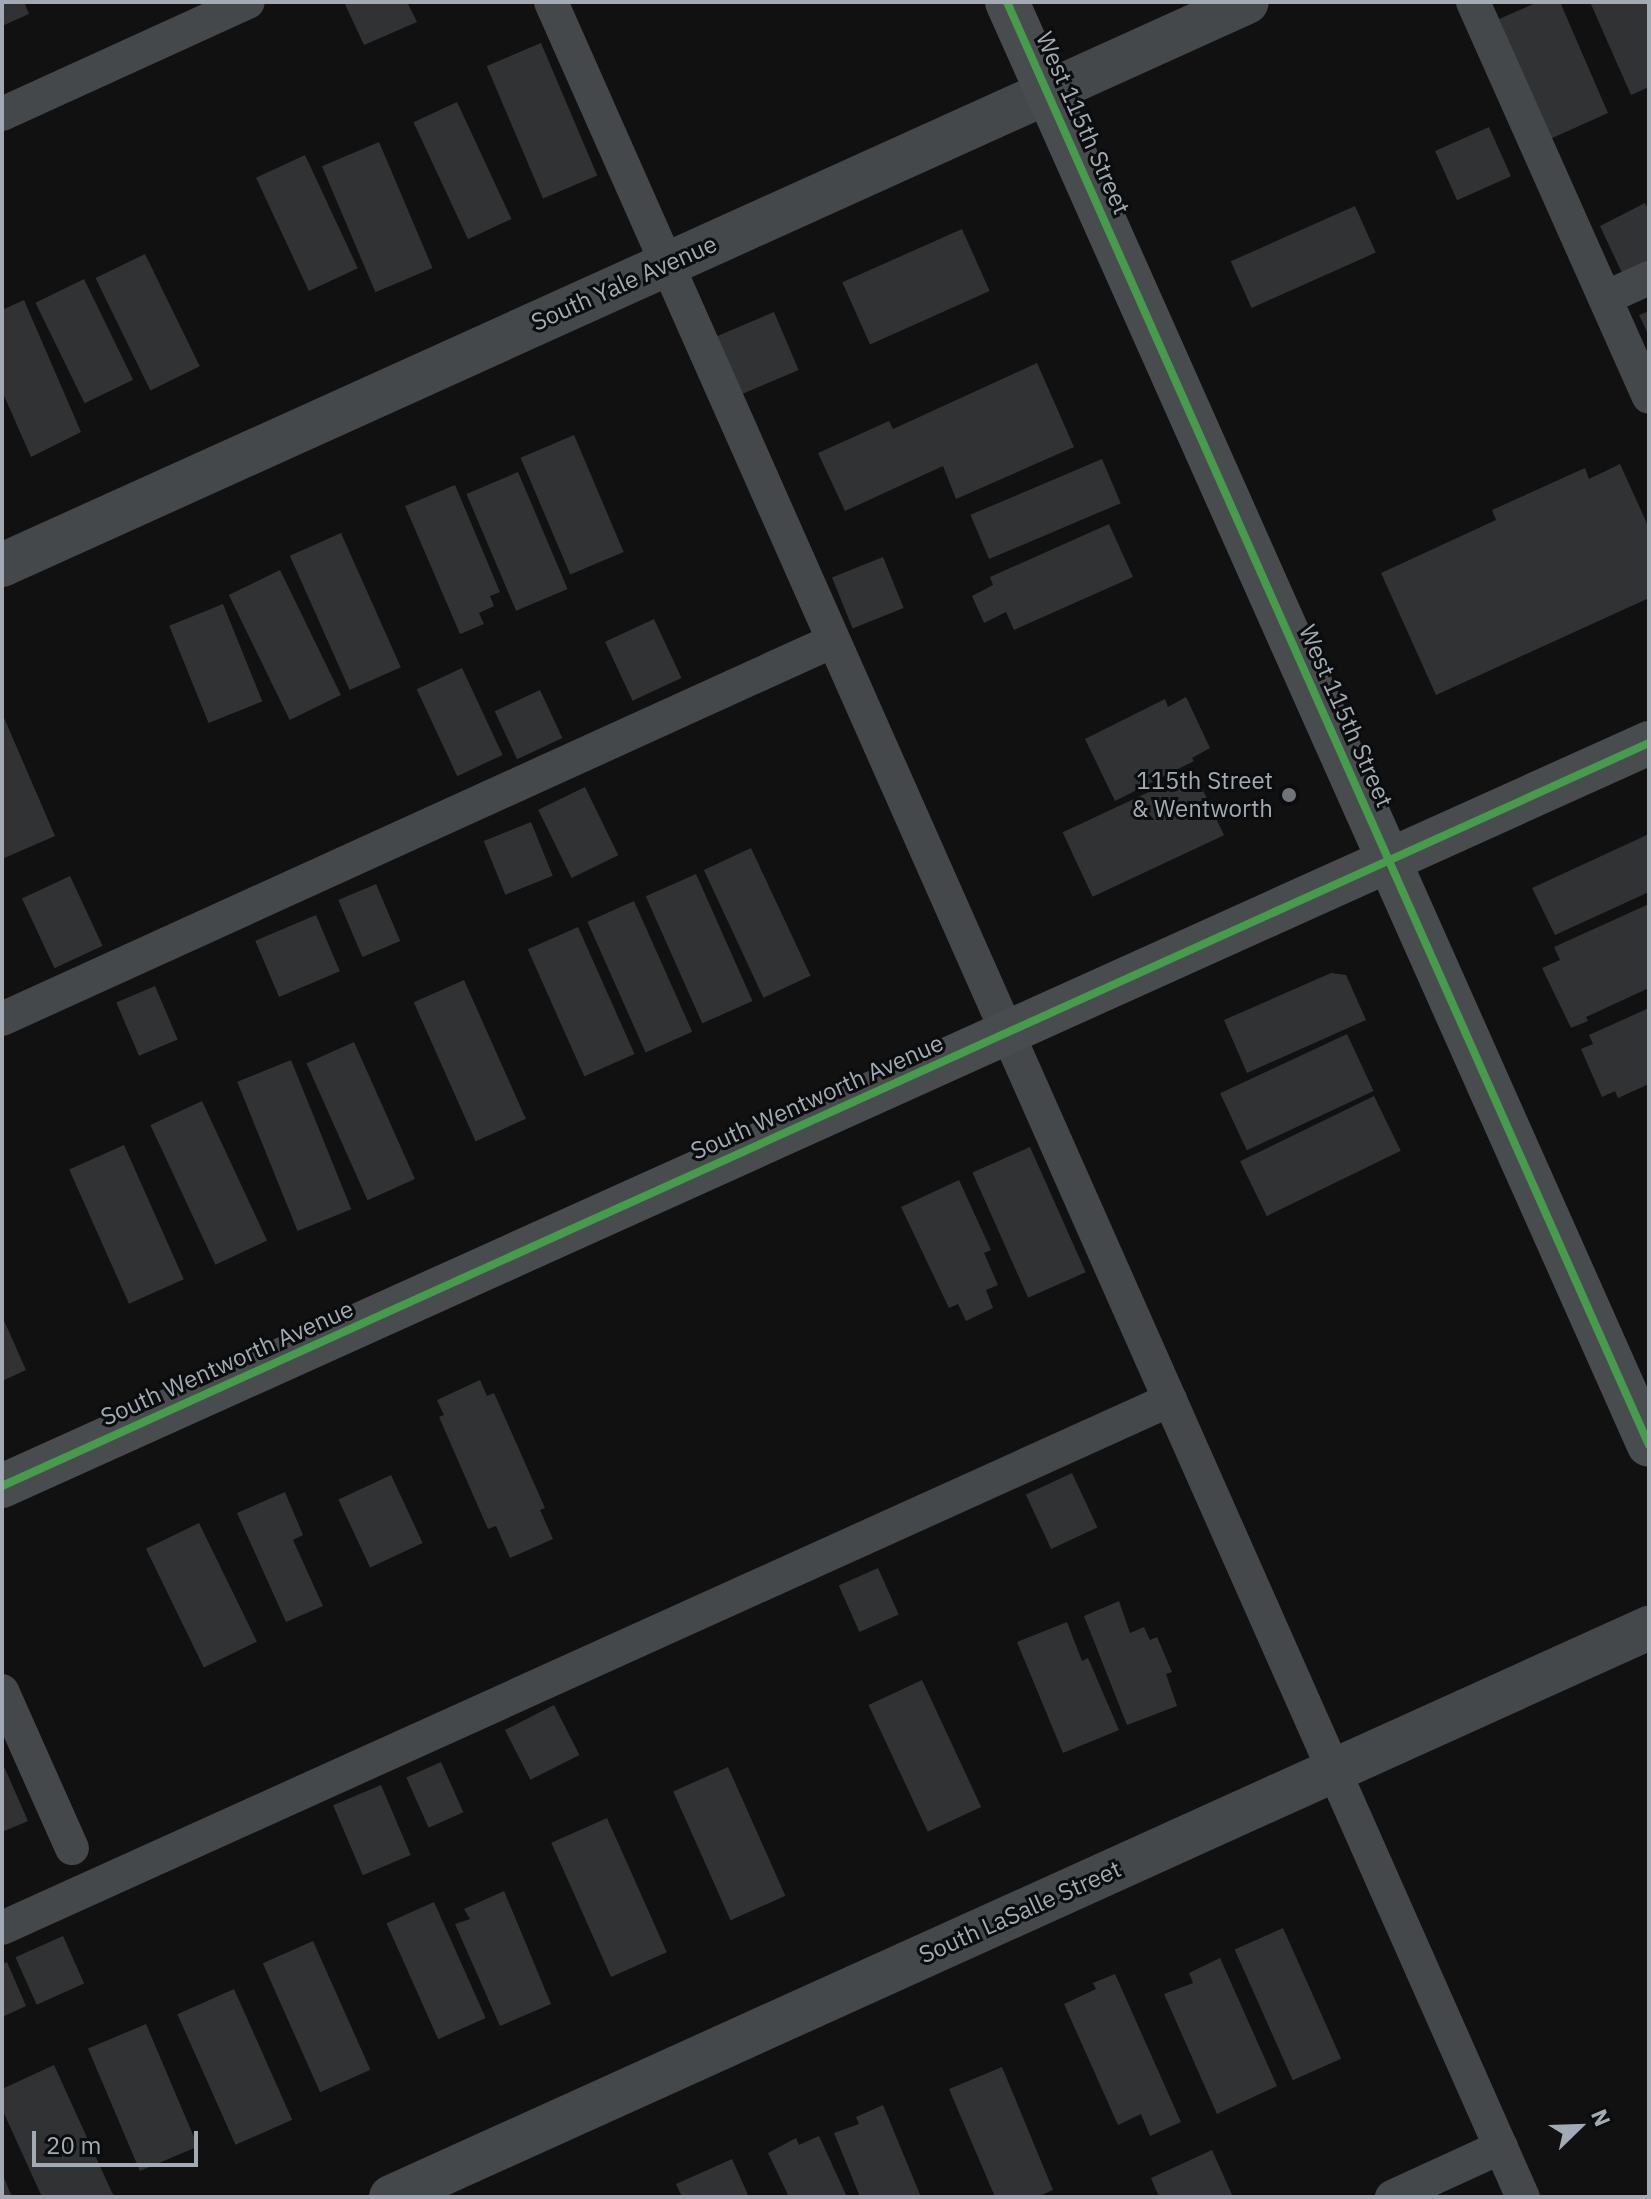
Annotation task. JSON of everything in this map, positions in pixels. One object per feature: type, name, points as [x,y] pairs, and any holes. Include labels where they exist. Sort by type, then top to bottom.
[{"type":"street","name":"West 115th Street","points":[[1007,2],[1649,1445]]},
{"type":"street","name":"South Yale Avenue","points":[[2,565],[1247,2]]},
{"type":"street","name":"South Wentworth Avenue","points":[[2,1486],[1649,743]]},
{"type":"street","name":"South LaSalle Street","points":[[391,2197],[1649,1628]]},
{"type":"lane","points":[[2,114],[248,2]]},
{"type":"lane","points":[[551,2],[1523,2197]]},
{"type":"lane","points":[[1473,2],[1649,397]]},
{"type":"lane","points":[[1605,298],[1649,278]]},
{"type":"lane","points":[[2,1019],[833,641]]},
{"type":"lane","points":[[2,1928],[1170,1400]]},
{"type":"lane","points":[[2,1691],[72,1848]]},
{"type":"lane","points":[[1392,2197],[1501,2147]]},
{"type":"building","points":[[2,2],[24,2],[29,14],[2,26]]},
{"type":"building","points":[[344,2],[407,2],[417,22],[364,45]]},
{"type":"building","points":[[1538,2],[1560,2],[1608,113],[1550,139],[1499,19]]},
{"type":"building","points":[[1590,2],[1649,2],[1649,87],[1631,95]]},
{"type":"building","points":[[541,43],[597,176],[543,199],[487,66]]},
{"type":"building","points":[[457,102],[512,219],[468,239],[413,122]]},
{"type":"building","points":[[1489,127],[1511,176],[1457,200],[1435,151]]},
{"type":"building","points":[[379,142],[433,268],[375,292],[322,166]]},
{"type":"building","points":[[305,155],[358,268],[309,291],[256,178]]},
{"type":"building","points":[[1645,203],[1649,211],[1649,261],[1622,273],[1600,226]]},
{"type":"building","points":[[1355,206],[1376,253],[1252,308],[1231,261]]},
{"type":"building","points":[[962,229],[990,291],[870,344],[842,282]]},
{"type":"building","points":[[145,254],[200,366],[150,390],[96,278]]},
{"type":"building","points":[[84,279],[133,380],[85,403],[35,303]]},
{"type":"building","points":[[24,300],[81,432],[31,457],[2,391],[2,310]]},
{"type":"building","points":[[1649,311],[1649,336],[1639,315]]},
{"type":"building","points":[[774,312],[799,370],[742,394],[717,336]]},
{"type":"building","points":[[1037,363],[1074,447],[956,499],[943,466],[845,511],[818,453],[889,421],[893,429]]},
{"type":"building","points":[[574,435],[624,552],[570,575],[521,458]]},
{"type":"building","points":[[1102,459],[1121,503],[989,559],[970,515]]},
{"type":"building","points":[[1620,464],[1649,528],[1649,598],[1436,695],[1381,573],[1496,520],[1492,510],[1585,468],[1589,479]]},
{"type":"building","points":[[518,472],[568,589],[516,611],[466,494]]},
{"type":"building","points":[[455,485],[500,592],[490,596],[494,606],[479,613],[484,624],[460,634],[405,506]]},
{"type":"building","points":[[1109,524],[1133,577],[1014,630],[1006,612],[984,623],[972,596],[993,585],[990,577]]},
{"type":"building","points":[[341,533],[401,667],[350,690],[290,556]]},
{"type":"building","points":[[883,557],[904,608],[853,629],[832,578]]},
{"type":"building","points":[[280,570],[341,695],[290,720],[229,595]]},
{"type":"building","points":[[223,604],[262,701],[209,723],[169,626]]},
{"type":"building","points":[[654,619],[681,678],[633,701],[605,642]]},
{"type":"building","points":[[462,668],[503,755],[457,776],[417,689]]},
{"type":"building","points":[[540,690],[562,738],[517,759],[495,711]]},
{"type":"building","points":[[1186,697],[1210,748],[1192,758],[1194,761],[1115,801],[1085,739],[1165,699],[1168,707]]},
{"type":"building","points":[[2,713],[55,836],[2,859]]},
{"type":"building","points":[[1194,771],[1224,835],[1093,897],[1063,832]]},
{"type":"building","points":[[585,787],[618,855],[572,878],[538,810]]},
{"type":"building","points":[[531,822],[553,876],[505,895],[484,841]]},
{"type":"building","points":[[1649,834],[1649,892],[1555,935],[1532,888]]},
{"type":"building","points":[[751,848],[811,976],[763,998],[704,870]]},
{"type":"building","points":[[696,874],[753,1001],[702,1023],[646,896]]},
{"type":"building","points":[[70,876],[103,946],[55,968],[22,898]]},
{"type":"building","points":[[376,884],[400,941],[362,957],[338,900]]},
{"type":"building","points":[[634,901],[692,1032],[646,1052],[587,922]]},
{"type":"building","points":[[1649,904],[1649,988],[1586,1017],[1588,1021],[1571,1028],[1542,968],[1560,960],[1554,947]]},
{"type":"building","points":[[316,915],[340,971],[279,997],[255,941]]},
{"type":"building","points":[[578,927],[635,1054],[584,1076],[528,949]]},
{"type":"building","points":[[1331,973],[1346,975],[1366,1020],[1247,1073],[1224,1020]]},
{"type":"building","points":[[464,980],[526,1119],[476,1141],[414,1002]]},
{"type":"building","points":[[155,986],[178,1039],[139,1056],[116,1002]]},
{"type":"building","points":[[1649,1008],[1649,1084],[1618,1098],[1615,1091],[1602,1097],[1581,1049],[1593,1044],[1589,1035]]},
{"type":"building","points":[[1347,1034],[1374,1091],[1247,1150],[1220,1093]]},
{"type":"building","points":[[354,1042],[415,1179],[368,1200],[306,1063]]},
{"type":"building","points":[[291,1060],[351,1209],[298,1231],[237,1082]]},
{"type":"building","points":[[1374,1096],[1401,1151],[1267,1216],[1240,1161]]},
{"type":"building","points":[[202,1101],[267,1241],[215,1265],[150,1125]]},
{"type":"building","points":[[124,1145],[184,1279],[129,1304],[69,1169]]},
{"type":"building","points":[[1030,1147],[1086,1272],[1028,1298],[972,1173]]},
{"type":"building","points":[[959,1180],[991,1250],[984,1253],[998,1285],[986,1290],[993,1308],[966,1321],[958,1304],[949,1308],[901,1207]]},
{"type":"building","points":[[2,1316],[26,1370],[2,1381]]},
{"type":"building","points":[[480,1380],[487,1396],[494,1393],[545,1508],[540,1510],[553,1539],[510,1558],[496,1526],[488,1529],[439,1417],[444,1415],[437,1400]]},
{"type":"building","points":[[1072,1473],[1097,1527],[1051,1549],[1026,1495]]},
{"type":"building","points":[[391,1475],[423,1543],[370,1567],[338,1500]]},
{"type":"building","points":[[285,1492],[303,1535],[293,1540],[323,1606],[286,1622],[237,1513]]},
{"type":"building","points":[[199,1523],[257,1642],[204,1668],[146,1549]]},
{"type":"building","points":[[878,1568],[899,1615],[859,1632],[839,1585]]},
{"type":"building","points":[[1119,1601],[1130,1633],[1144,1627],[1150,1640],[1157,1637],[1172,1672],[1166,1674],[1177,1706],[1127,1725],[1084,1616]]},
{"type":"building","points":[[1067,1622],[1082,1661],[1088,1658],[1119,1730],[1063,1753],[1017,1642]]},
{"type":"building","points":[[922,1680],[981,1807],[928,1832],[869,1705]]},
{"type":"building","points":[[554,1705],[579,1755],[530,1780],[505,1730]]},
{"type":"building","points":[[2,1762],[28,1821],[2,1832]]},
{"type":"building","points":[[441,1762],[463,1812],[429,1828],[406,1777]]},
{"type":"building","points":[[728,1767],[785,1896],[731,1920],[673,1791]]},
{"type":"building","points":[[381,1785],[411,1855],[363,1875],[333,1805]]},
{"type":"building","points":[[607,1818],[667,1952],[611,1977],[551,1843]]},
{"type":"building","points":[[504,1891],[551,2004],[500,2026],[455,1924],[470,1919],[464,1909]]},
{"type":"building","points":[[434,1902],[486,2018],[438,2039],[386,1923]]},
{"type":"building","points":[[1283,1928],[1341,2059],[1293,2080],[1235,1950]]},
{"type":"building","points":[[63,1936],[84,1984],[37,2005],[15,1957]]},
{"type":"building","points":[[313,1941],[370,2070],[320,2092],[263,1963]]},
{"type":"building","points":[[1220,1958],[1277,2086],[1217,2114],[1164,1994],[1193,1983],[1189,1973]]},
{"type":"building","points":[[7,1962],[26,2006],[2,2017],[2,1964]]},
{"type":"building","points":[[1115,1974],[1181,2122],[1150,2136],[1141,2114],[1118,2125],[1064,2004],[1096,1989],[1093,1983]]},
{"type":"building","points":[[234,1989],[292,2120],[236,2145],[177,2014]]},
{"type":"building","points":[[146,2024],[198,2146],[140,2171],[88,2049]]},
{"type":"building","points":[[54,2065],[114,2197],[42,2197],[2,2109],[2,2089]]},
{"type":"building","points":[[1002,2067],[1053,2190],[1037,2197],[995,2197],[949,2089]]},
{"type":"building","points":[[883,2105],[921,2197],[860,2197],[834,2133],[859,2124],[856,2117]]},
{"type":"building","points":[[819,2136],[847,2197],[789,2197],[768,2153],[796,2138],[799,2145]]},
{"type":"building","points":[[1212,2150],[1233,2197],[1159,2197],[1151,2178]]},
{"type":"building","points":[[732,2159],[749,2197],[682,2197],[676,2184]]},
{"type":"building","points":[[2,2173],[12,2197],[2,2197]]},
{"type":"cycle path","points":[[1007,2],[1649,1445]]},
{"type":"cycle path","points":[[2,1486],[1649,743]]},
{"type":"place","name":"115th Street & Wentworth","points":[[1289,795]]}]
